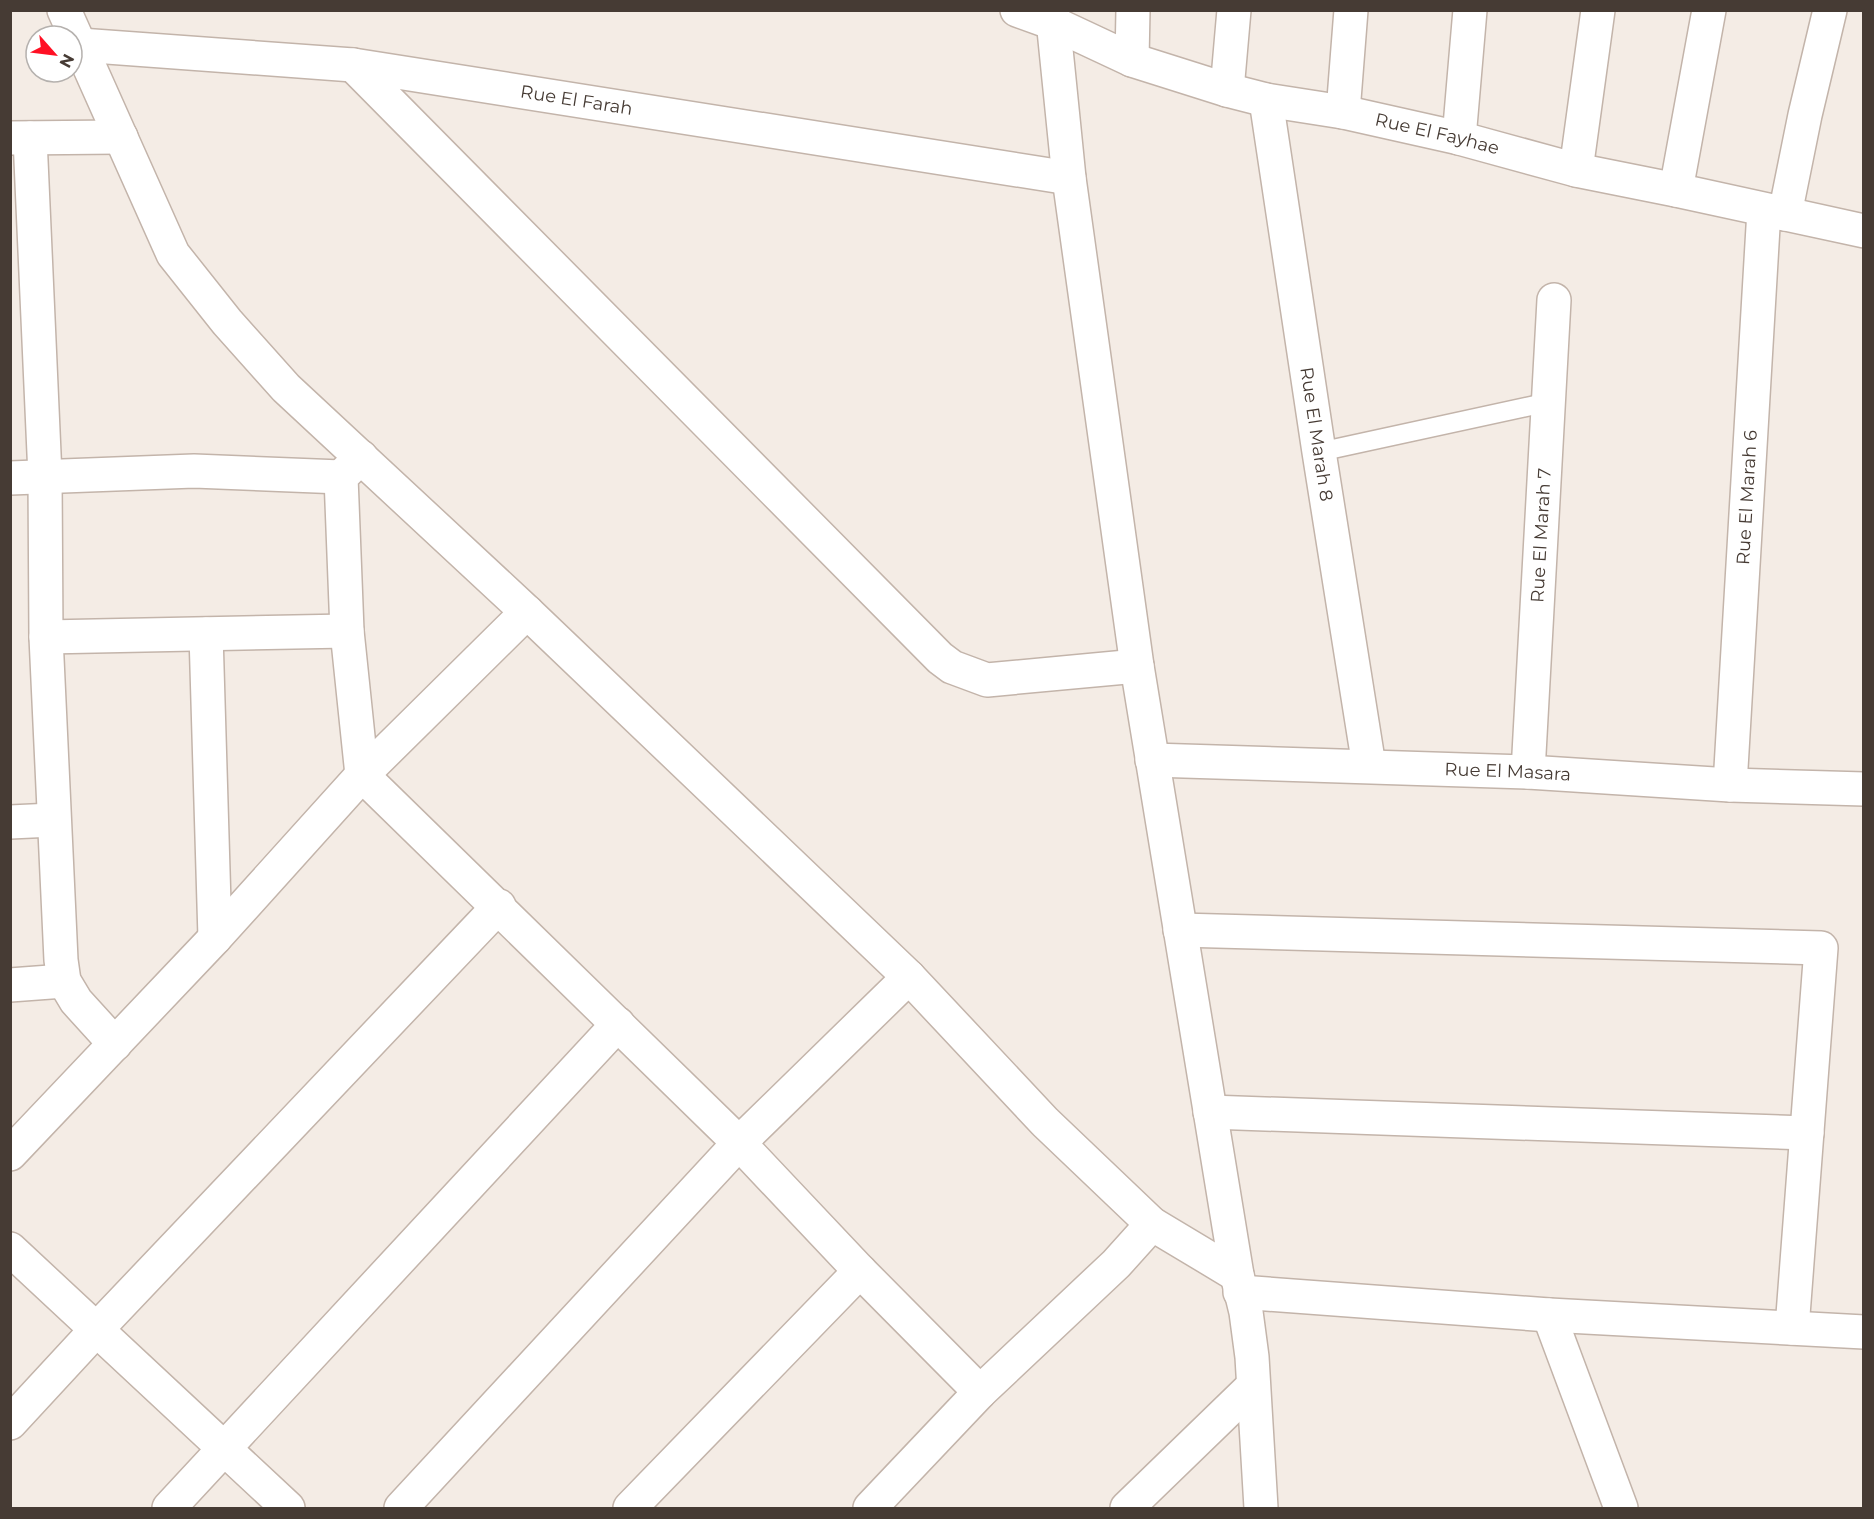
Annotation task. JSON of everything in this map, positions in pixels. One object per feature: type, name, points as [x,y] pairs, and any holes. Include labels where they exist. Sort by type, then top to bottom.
[{"type":"street","points":[[64,10],[70,24]]},
{"type":"street","name":"Rue El Fayhae","points":[[1017,10],[1053,17],[1132,60],[1227,90],[1266,100],[1343,112],[1459,138],[1576,170],[1863,231]]},
{"type":"street","points":[[1132,60],[1133,10]]},
{"type":"street","points":[[1227,90],[1234,10]]},
{"type":"street","points":[[1343,112],[1351,10]]},
{"type":"street","points":[[1459,138],[1470,10]]},
{"type":"street","points":[[1576,170],[1598,10]]},
{"type":"street","points":[[1676,190],[1709,10]]},
{"type":"street","name":"Rue El Marah 6","points":[[1730,785],[1775,212],[1804,115],[1830,10]]},
{"type":"street","points":[[1053,17],[1069,178],[1137,666],[1210,1112],[1249,1333],[1261,1509]]},
{"type":"street","name":"Rue El Farah","points":[[84,45],[353,65],[1069,178]]},
{"type":"street","points":[[84,54],[173,254],[227,322],[286,388],[351,467],[527,612],[909,977],[1045,1122],[1152,1224],[1239,1283],[1549,1316],[1863,1332]]},
{"type":"street","points":[[353,65],[932,650],[952,667],[987,680],[1137,666]]},
{"type":"street","name":"Rue El Marah 8","points":[[1266,100],[1319,452],[1370,766]]},
{"type":"street","points":[[115,1044],[76,1001],[64,981],[61,960],[46,637],[45,476],[20,138],[121,137]]},
{"type":"street","name":"Rue El Marah 7","points":[[1528,772],[1554,300]]},
{"type":"street","points":[[10,478],[351,467]]},
{"type":"street","points":[[351,467],[347,631],[362,775],[740,1143],[860,1271],[980,1392]]},
{"type":"street","points":[[10,1154],[215,938],[362,775],[527,612]]},
{"type":"street","points":[[46,637],[347,631]]},
{"type":"street","points":[[206,634],[215,938]]},
{"type":"street","name":"Rue El Masara","points":[[1152,760],[1528,772],[1730,785],[1863,789]]},
{"type":"street","points":[[10,822],[53,820]]},
{"type":"street","points":[[10,1423],[96,1329],[499,906]]},
{"type":"street","points":[[1180,930],[1821,948],[1792,1328]]},
{"type":"street","points":[[401,1509],[740,1143],[909,977]]},
{"type":"street","points":[[10,985],[64,981]]},
{"type":"street","points":[[169,1509],[618,1024]]},
{"type":"street","points":[[1210,1112],[1807,1133]]},
{"type":"street","points":[[870,1509],[980,1392],[1116,1264],[1152,1224]]},
{"type":"street","points":[[10,1249],[288,1509]]},
{"type":"street","points":[[630,1509],[860,1271]]},
{"type":"street","points":[[1549,1316],[1621,1509]]},
{"type":"street","points":[[1127,1509],[1253,1386]]},
{"type":"lane","points":[[1319,452],[1549,402]]}]
